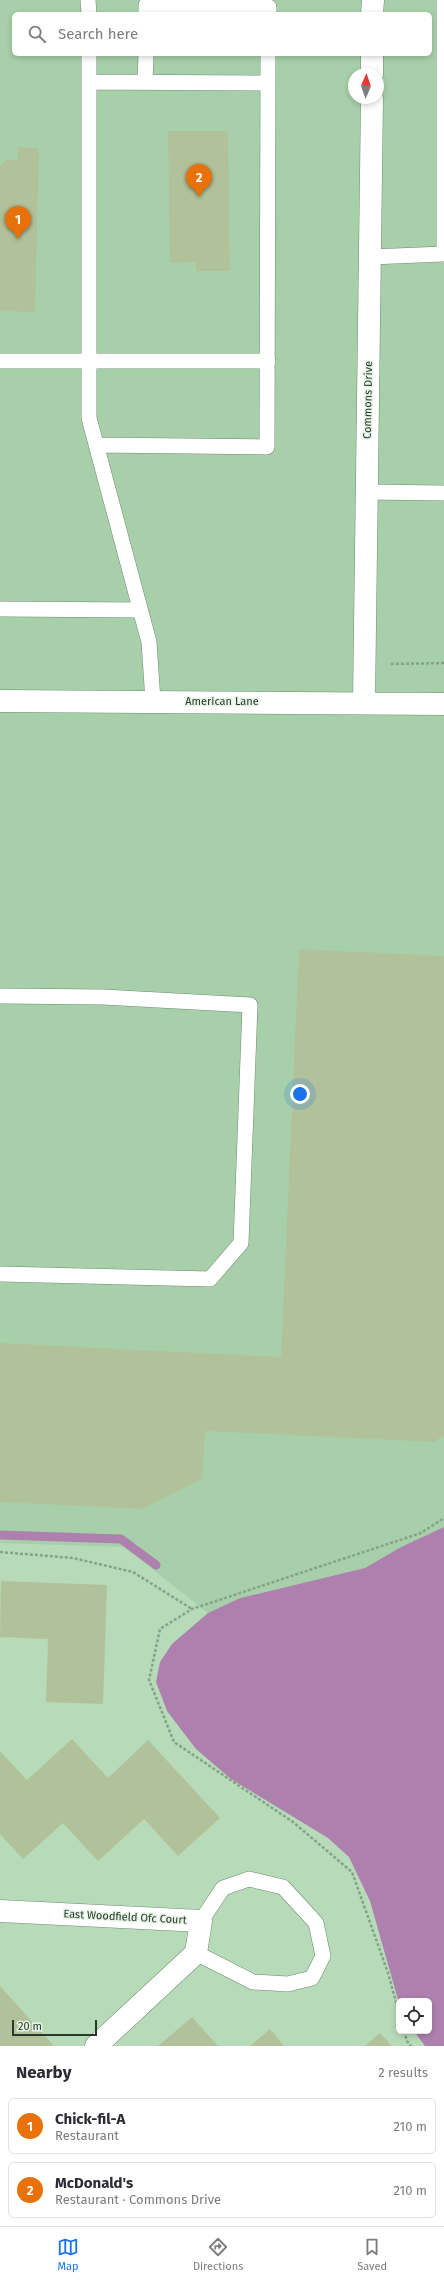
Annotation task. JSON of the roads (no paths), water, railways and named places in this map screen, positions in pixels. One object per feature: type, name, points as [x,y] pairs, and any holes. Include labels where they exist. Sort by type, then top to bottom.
[{"type":"street","points":[[372,12],[373,0]]},
{"type":"street","points":[[372,56],[372,68]]},
{"type":"street","name":"Commons Drive","points":[[364,702],[372,104]]},
{"type":"street","name":"American Lane","points":[[0,701],[364,702],[444,704]]},
{"type":"street","name":"East Woodfield Ofc Court","points":[[0,1911],[201,1921],[196,1954]]},
{"type":"street","points":[[96,2046],[196,1954]]},
{"type":"lane","points":[[88,0],[88,12]]},
{"type":"lane","points":[[370,257],[444,254],[444,0]]},
{"type":"lane","points":[[146,12],[146,5],[269,7],[269,12]]},
{"type":"lane","points":[[89,56],[89,418],[140,610],[150,642],[153,701]]},
{"type":"lane","points":[[145,82],[146,56]]},
{"type":"lane","points":[[96,445],[267,447],[268,56]]},
{"type":"lane","points":[[89,82],[267,83]]},
{"type":"lane","points":[[0,361],[268,361]]},
{"type":"lane","points":[[367,492],[444,493]]},
{"type":"lane","points":[[0,609],[140,610]]},
{"type":"lane","points":[[0,996],[103,997],[250,1005],[241,1243],[210,1279],[0,1274]]},
{"type":"lane","points":[[196,1954],[253,1982],[288,1984],[312,1978],[323,1956],[316,1924],[283,1887],[249,1879],[223,1888],[201,1921]]},
{"type":"waterway","points":[[0,1535],[121,1539],[156,1565]]},
{"type":"place","name":"McDonald's","points":[[199,197]]},
{"type":"place","name":"Chick-fil-A","points":[[18,239]]}]
